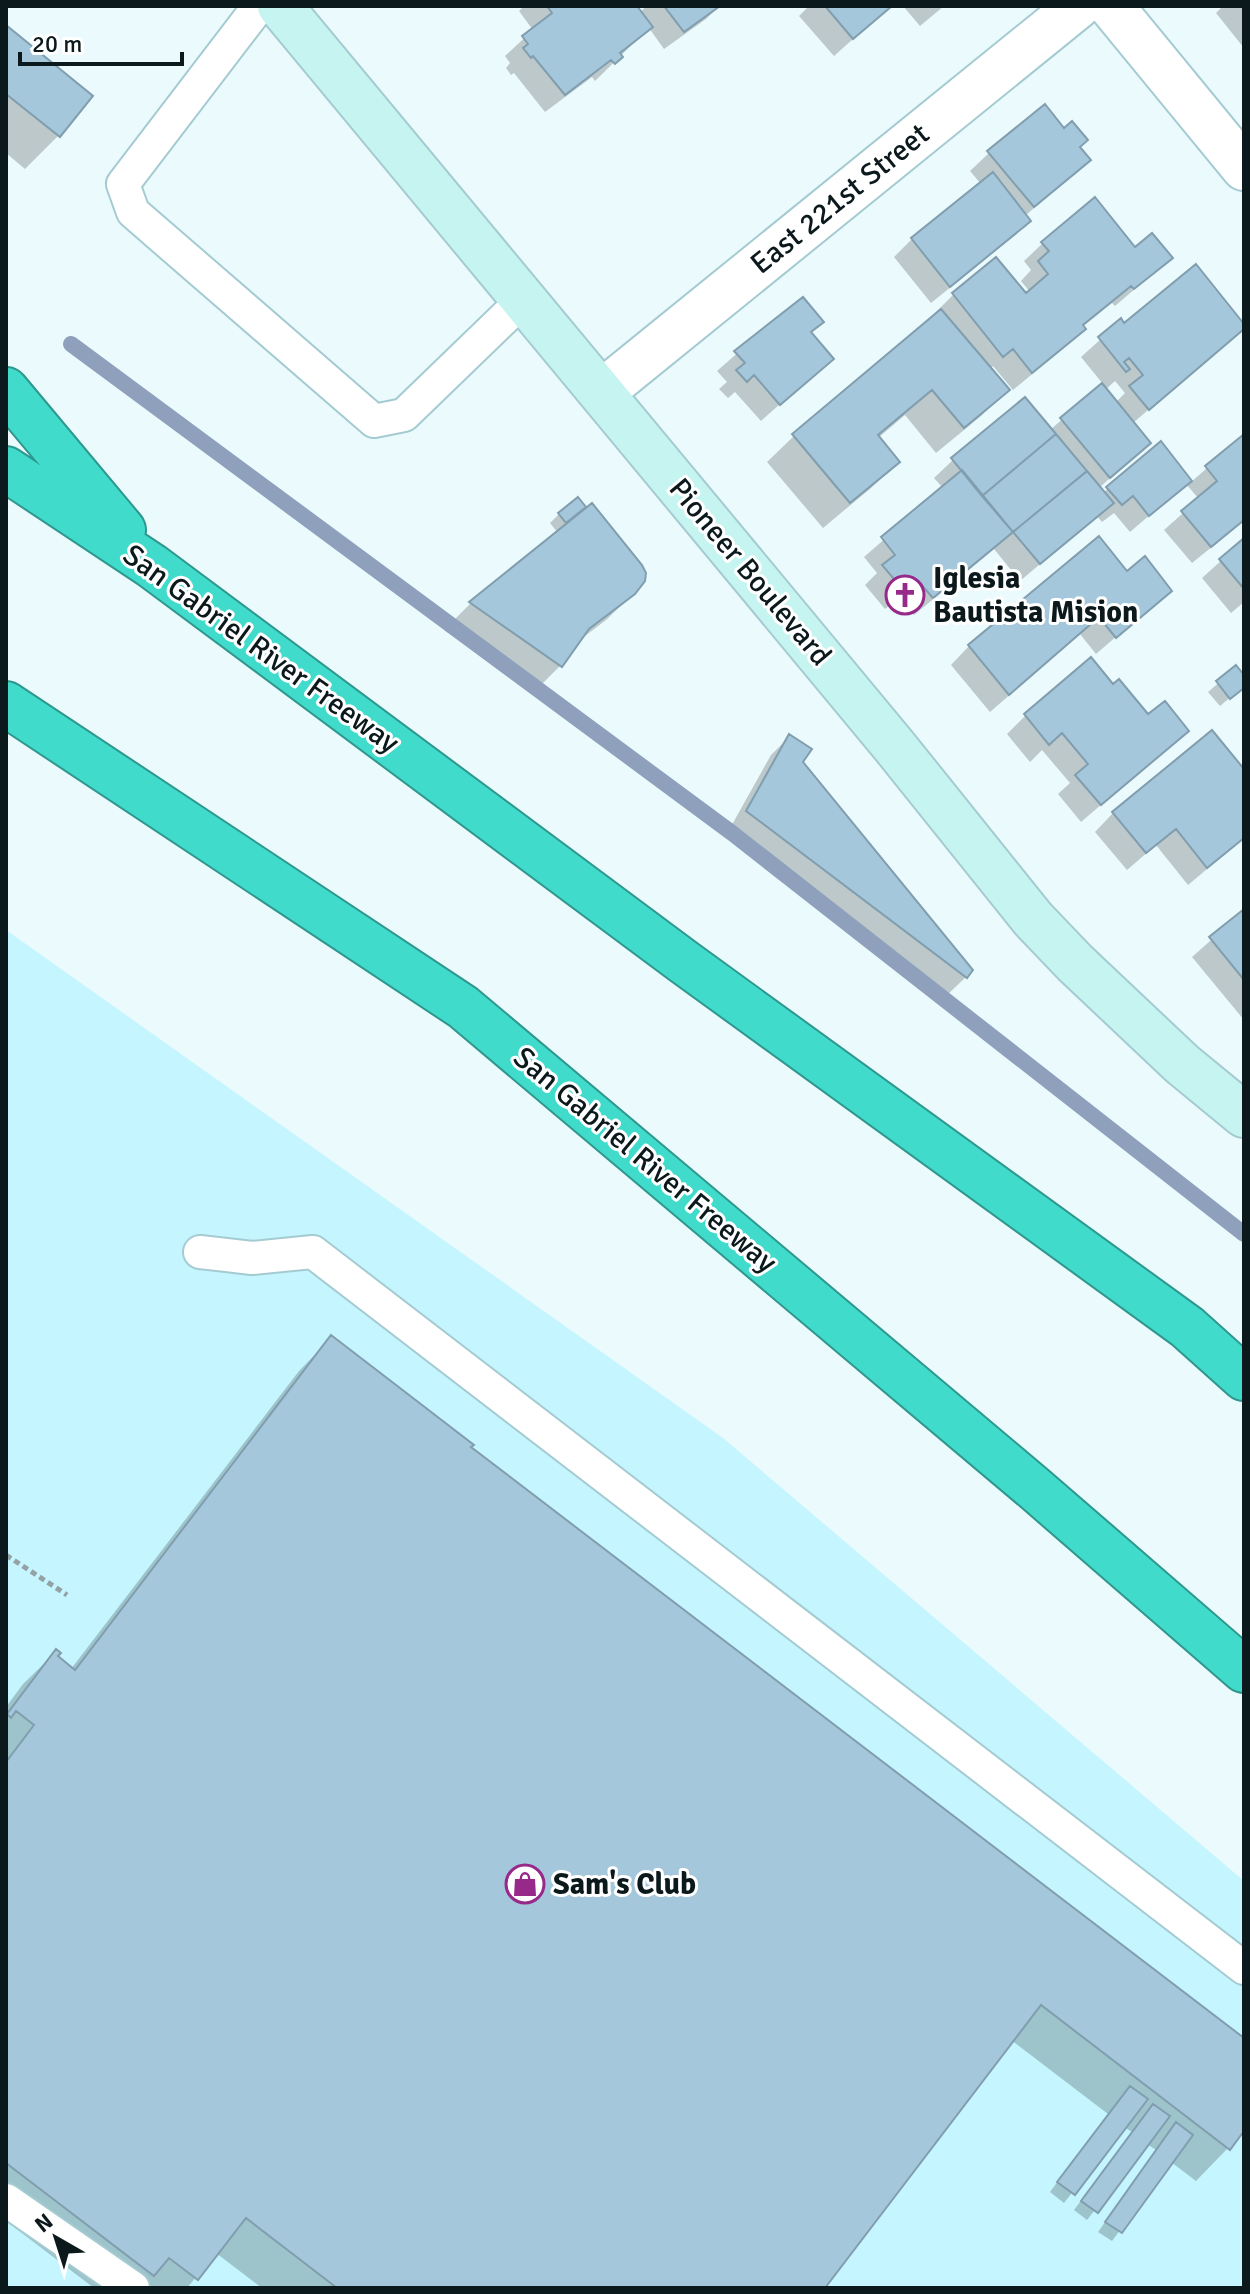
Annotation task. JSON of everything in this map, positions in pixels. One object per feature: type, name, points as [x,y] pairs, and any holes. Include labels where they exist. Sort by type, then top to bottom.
[{"type":"highway","points":[[6,390],[152,566]]},
{"type":"highway","name":"San Gabriel River Freeway","points":[[6,469],[152,566],[684,962],[1187,1327],[1244,1378]]},
{"type":"highway","name":"San Gabriel River Freeway","points":[[6,704],[463,1007],[1022,1477],[1244,1670]]},
{"type":"street","name":"Pioneer Boulevard","points":[[280,6],[522,301],[602,392],[1033,919],[1182,1064],[1244,1115]]},
{"type":"street","name":"East 221st Street","points":[[602,392],[1078,6]]},
{"type":"street","points":[[1111,6],[1244,168]]},
{"type":"lane","points":[[259,6],[123,184],[133,212],[374,421],[404,415],[522,301]]},
{"type":"lane","points":[[200,1252],[252,1258],[313,1252],[1244,1968]]},
{"type":"lane","points":[[6,2200],[133,2288]]},
{"type":"path","points":[[6,1555],[67,1595]]},
{"type":"shaded area","name":"Sam's Club","points":[[6,930],[723,1438],[1244,1881],[1244,2288],[6,2288]]},
{"type":"building","points":[[547,6],[637,6],[653,27],[620,53],[623,57],[615,64],[611,60],[565,95],[523,48],[528,44],[522,36],[552,13]]},
{"type":"building","points":[[664,6],[720,6],[684,32]]},
{"type":"building","points":[[825,6],[892,6],[853,39]]},
{"type":"building","points":[[6,25],[93,96],[60,137],[6,94]]},
{"type":"building","points":[[1045,104],[1064,128],[1072,121],[1088,140],[1080,147],[1091,160],[1034,207],[987,151]]},
{"type":"building","points":[[993,172],[1031,221],[950,287],[911,238]]},
{"type":"building","points":[[1095,197],[1135,247],[1152,233],[1173,258],[1134,289],[1131,286],[1083,325],[1086,329],[1032,373],[1013,349],[1003,357],[952,293],[996,257],[1026,293],[1048,274],[1038,261],[1049,251],[1041,242]]},
{"type":"building","points":[[1196,264],[1244,324],[1244,329],[1149,410],[1129,386],[1143,375],[1129,358],[1124,362],[1130,369],[1126,372],[1098,337],[1121,318],[1124,323]]},
{"type":"building","points":[[803,297],[824,322],[811,332],[834,359],[780,405],[754,375],[747,382],[736,370],[745,363],[734,351]]},
{"type":"building","points":[[941,309],[1010,390],[964,428],[932,390],[878,435],[900,462],[850,503],[792,434]]},
{"type":"building","points":[[1102,383],[1151,443],[1110,478],[1060,418]]},
{"type":"building","points":[[1025,397],[1056,434],[982,496],[951,458]]},
{"type":"building","points":[[1056,434],[1087,471],[1013,532],[982,496]]},
{"type":"building","points":[[1244,434],[1244,520],[1211,547],[1181,511],[1217,481],[1205,466]]},
{"type":"building","points":[[1161,441],[1192,481],[1149,516],[1133,496],[1122,505],[1106,487]]},
{"type":"building","points":[[962,470],[1013,532],[933,598],[918,581],[905,592],[882,565],[895,555],[881,537]]},
{"type":"building","points":[[1087,471],[1114,503],[1040,564],[1013,532]]},
{"type":"building","points":[[578,497],[586,507],[566,523],[558,513]]},
{"type":"building","points":[[592,503],[642,565],[646,573],[645,581],[635,594],[589,629],[562,667],[469,602]]},
{"type":"building","points":[[1099,536],[1127,571],[1145,556],[1172,591],[1116,638],[1099,617],[1009,695],[968,645]]},
{"type":"building","points":[[1244,538],[1244,589],[1219,559]]},
{"type":"building","points":[[1091,657],[1113,684],[1119,679],[1148,714],[1165,701],[1189,731],[1101,805],[1075,775],[1088,764],[1062,733],[1049,745],[1024,714]]},
{"type":"building","points":[[1236,665],[1244,675],[1244,688],[1230,699],[1216,681]]},
{"type":"building","points":[[1212,730],[1244,769],[1244,838],[1207,868],[1176,829],[1146,853],[1112,812]]},
{"type":"building","points":[[789,734],[812,749],[803,762],[973,970],[967,978],[746,811]]},
{"type":"building","points":[[1244,909],[1244,980],[1209,937]]},
{"type":"building","name":"Sam's Club","points":[[331,1335],[474,1445],[471,1447],[1244,2038],[1244,2131],[1230,2150],[1041,2005],[825,2288],[337,2288],[246,2218],[198,2280],[169,2258],[154,2276],[6,2163],[6,1762],[34,1725],[16,1711],[11,1718],[7,1714],[56,1649],[61,1653],[58,1656],[75,1670]]},
{"type":"building","points":[[1130,2086],[1148,2099],[1075,2195],[1057,2182]]},
{"type":"building","points":[[1153,2104],[1170,2116],[1098,2213],[1081,2201]]},
{"type":"building","points":[[1176,2122],[1193,2135],[1122,2233],[1105,2222]]},
{"type":"waterway","points":[[71,344],[732,833],[1244,1234]]},
{"type":"place","name":"Iglesia Bautista Mision","points":[[905,595]]},
{"type":"place","name":"Sam's Club","points":[[525,1884]]}]
